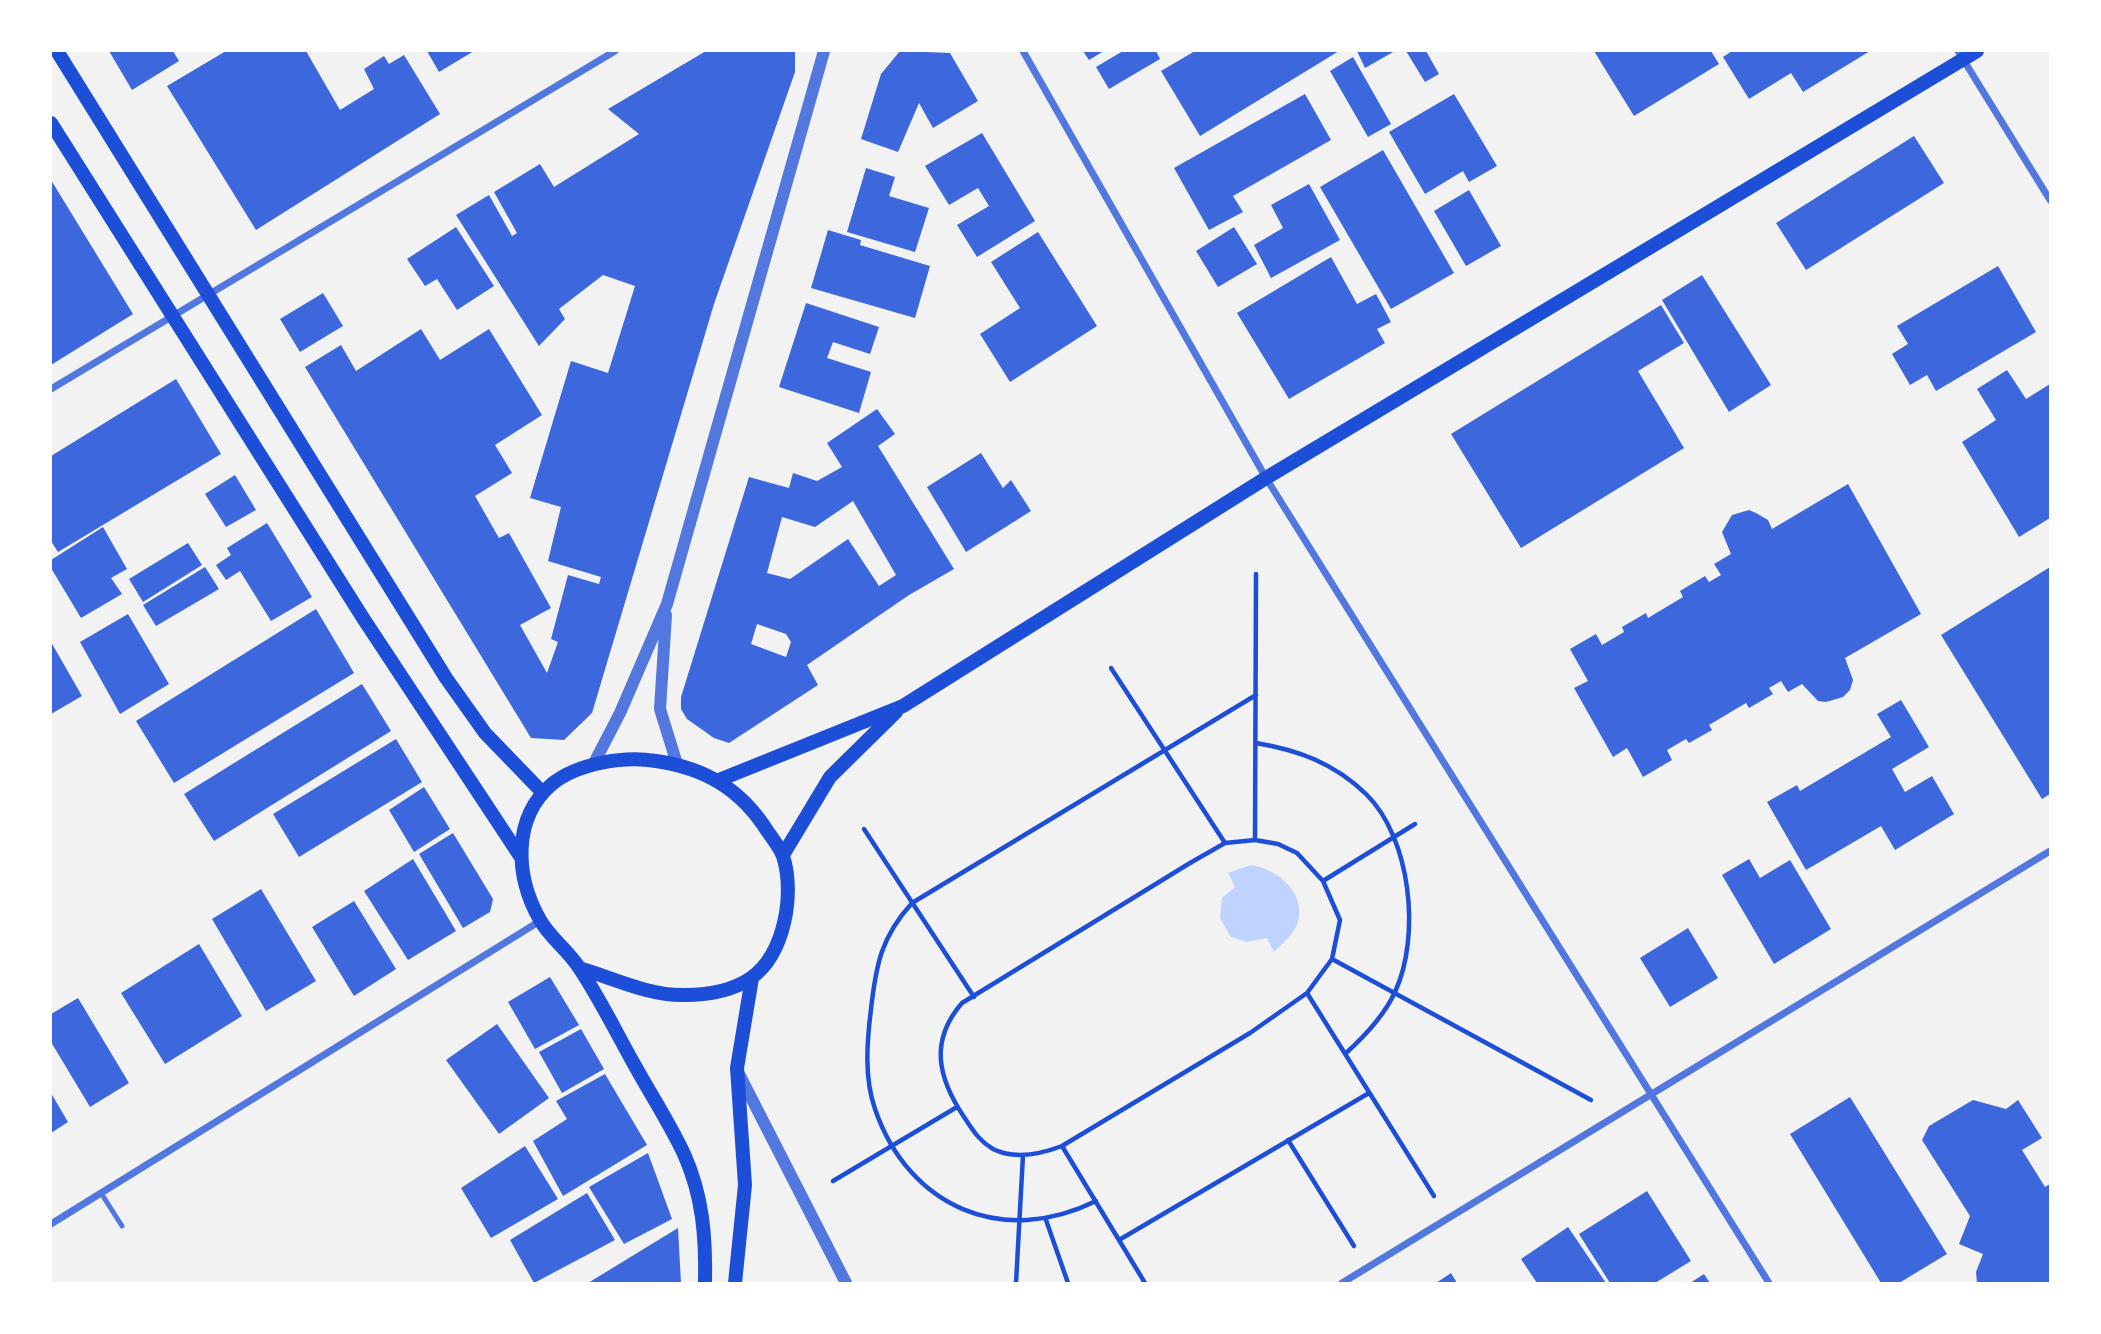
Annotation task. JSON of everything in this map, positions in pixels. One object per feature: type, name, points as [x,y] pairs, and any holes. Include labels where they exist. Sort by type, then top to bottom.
[{"type":"main road","points":[[57,51],[446,678],[485,733],[542,792]]},
{"type":"main road","points":[[719,780],[903,706],[1266,478],[1960,55],[1977,51]]},
{"type":"main road","points":[[51,123],[363,618],[520,856]]},
{"type":"main road","points":[[783,855],[830,777],[903,706]]},
{"type":"main road","points":[[579,968],[645,989],[682,995],[718,992],[752,978],[772,953],[784,924],[788,892],[783,855],[756,812],[719,780],[677,764],[644,759],[593,765],[565,773],[542,792],[525,820],[520,856],[527,890],[540,921],[579,968],[639,1074],[656,1098],[691,1171],[701,1200],[705,1283]]},
{"type":"main road","points":[[736,1283],[745,1185],[737,1068],[752,978]]},
{"type":"street","points":[[51,388],[615,51]]},
{"type":"street","points":[[593,765],[620,713],[667,604],[824,51]]},
{"type":"street","points":[[1023,51],[1266,478],[1769,1283]]},
{"type":"street","points":[[1960,55],[2050,200]]},
{"type":"street","points":[[667,604],[660,709],[677,764]]},
{"type":"street","points":[[1342,1283],[2050,850]]},
{"type":"street","points":[[51,1224],[540,921]]},
{"type":"street","points":[[737,1068],[846,1283]]},
{"type":"lane","points":[[101,1193],[122,1226]]},
{"type":"path","points":[[1255,841],[1256,574]]},
{"type":"path","points":[[1111,668],[1225,843]]},
{"type":"path","points":[[1096,1201],[1071,1214],[1046,1220],[1020,1221],[985,1216],[937,1198],[921,1184],[892,1146],[874,1108],[870,1084],[870,1020],[882,948],[892,925],[912,904],[1256,695]]},
{"type":"path","points":[[1256,743],[1304,754],[1335,769],[1365,793],[1392,838],[1405,877],[1409,926],[1407,955],[1395,993],[1373,1026],[1345,1054]]},
{"type":"path","points":[[1323,881],[1415,824]]},
{"type":"path","points":[[864,829],[974,997]]},
{"type":"path","points":[[1255,841],[1278,844],[1297,853],[1323,881],[1340,920],[1332,959],[1307,993],[1250,1033],[1062,1146],[1042,1154],[1023,1155],[996,1150],[979,1139],[957,1107],[942,1076],[940,1055],[948,1019],[962,1003],[1225,843],[1255,841]]},
{"type":"path","points":[[1332,959],[1591,1100]]},
{"type":"path","points":[[1307,993],[1434,1196]]},
{"type":"path","points":[[1119,1240],[1369,1093]]},
{"type":"path","points":[[833,1181],[957,1107]]},
{"type":"path","points":[[1288,1140],[1354,1246]]},
{"type":"path","points":[[1062,1146],[1145,1283]]},
{"type":"path","points":[[1016,1283],[1023,1155]]},
{"type":"path","points":[[1046,1220],[1068,1283]]},
{"type":"water","points":[[1251,865],[1270,871],[1287,883],[1298,901],[1298,922],[1288,938],[1274,952],[1267,938],[1247,942],[1231,937],[1220,918],[1222,898],[1235,887],[1228,873]]},
{"type":"building","points":[[109,51],[173,51],[179,61],[132,90]]},
{"type":"building","points":[[226,51],[306,51],[340,110],[374,89],[364,69],[384,56],[389,64],[404,55],[440,114],[256,230],[167,86]]},
{"type":"building","points":[[427,51],[474,51],[439,72]]},
{"type":"building","points":[[706,51],[795,51],[795,72],[714,304],[592,713],[564,740],[531,738],[305,367],[341,345],[356,371],[421,329],[440,360],[489,329],[542,415],[495,445],[512,473],[475,496],[499,538],[509,533],[551,608],[520,625],[547,673],[558,642],[551,639],[568,575],[599,584],[601,577],[548,561],[561,507],[530,498],[571,361],[608,373],[635,286],[603,275],[559,309],[565,319],[539,346],[456,215],[489,195],[512,236],[517,233],[494,192],[540,164],[554,187],[639,134],[608,109]]},
{"type":"building","points":[[900,51],[950,53],[978,101],[933,128],[919,103],[898,152],[861,139],[881,74]]},
{"type":"building","points":[[1083,51],[1104,51],[1089,60]]},
{"type":"building","points":[[1123,51],[1156,51],[1160,59],[1109,89],[1096,67]]},
{"type":"building","points":[[1195,51],[1339,51],[1200,136],[1161,71]]},
{"type":"building","points":[[1357,51],[1395,51],[1365,68]]},
{"type":"building","points":[[1406,51],[1426,51],[1439,74],[1425,82]]},
{"type":"building","points":[[1594,51],[1711,51],[1719,64],[1634,116]]},
{"type":"building","points":[[1732,51],[1870,51],[1803,92],[1791,73],[1749,99],[1723,57]]},
{"type":"building","points":[[1353,57],[1391,124],[1368,137],[1330,71]]},
{"type":"building","points":[[1305,94],[1331,140],[1233,196],[1243,212],[1209,230],[1174,168]]},
{"type":"building","points":[[1454,94],[1497,166],[1469,182],[1463,171],[1425,194],[1389,132]]},
{"type":"building","points":[[982,133],[1035,221],[977,257],[957,225],[989,206],[978,188],[949,205],[925,166]]},
{"type":"building","points":[[1914,136],[1944,183],[1806,270],[1776,223]]},
{"type":"building","points":[[1383,150],[1454,273],[1391,309],[1320,187]]},
{"type":"building","points":[[866,168],[895,177],[889,196],[929,208],[915,252],[847,232]]},
{"type":"building","points":[[51,180],[133,314],[51,365]]},
{"type":"building","points":[[1309,184],[1340,240],[1271,278],[1254,245],[1283,228],[1271,205]]},
{"type":"building","points":[[1469,190],[1501,246],[1466,266],[1434,211]]},
{"type":"building","points":[[456,227],[494,286],[457,310],[437,279],[425,286],[407,259]]},
{"type":"building","points":[[1234,227],[1257,264],[1218,287],[1196,251]]},
{"type":"building","points":[[828,230],[861,240],[860,245],[930,266],[915,318],[811,288]]},
{"type":"building","points":[[1038,232],[1097,326],[1010,382],[980,334],[1020,308],[991,262]]},
{"type":"building","points":[[1331,257],[1357,304],[1376,294],[1391,322],[1377,329],[1385,343],[1289,399],[1237,313]]},
{"type":"building","points":[[1998,266],[2036,332],[1936,391],[1927,375],[1910,385],[1892,354],[1908,344],[1897,326]]},
{"type":"building","points":[[1702,275],[1771,385],[1729,412],[1662,300]]},
{"type":"building","points":[[323,293],[343,326],[300,352],[280,319]]},
{"type":"building","points":[[806,303],[879,327],[870,354],[833,342],[827,358],[871,372],[859,413],[779,387]]},
{"type":"building","points":[[1661,305],[1684,343],[1638,371],[1684,448],[1521,548],[1451,434]]},
{"type":"building","points":[[2007,370],[2026,399],[2050,384],[2050,518],[2019,537],[1962,442],[1996,420],[1977,389]]},
{"type":"building","points":[[176,379],[221,454],[58,552],[51,541],[51,456]]},
{"type":"building","points":[[877,409],[895,434],[878,446],[954,569],[909,595],[807,665],[818,685],[729,743],[714,738],[687,719],[681,709],[681,697],[749,477],[789,488],[793,473],[817,481],[842,467],[827,443]],"holes":[[[853,501],[896,575],[879,586],[848,539],[790,579],[767,573],[782,517],[815,527]],[[757,624],[786,634],[791,642],[786,657],[751,644]]]},
{"type":"building","points":[[981,453],[1003,488],[1011,480],[1031,511],[966,552],[927,487]]},
{"type":"building","points":[[235,475],[256,510],[226,527],[205,494]]},
{"type":"building","points":[[1848,484],[1921,614],[1845,658],[1853,680],[1850,690],[1843,697],[1826,702],[1818,701],[1802,684],[1788,692],[1781,681],[1769,688],[1773,694],[1749,708],[1746,703],[1709,725],[1712,730],[1689,743],[1686,739],[1667,750],[1672,760],[1643,777],[1627,748],[1613,757],[1574,688],[1588,681],[1570,649],[1596,634],[1602,645],[1624,632],[1622,627],[1646,613],[1648,618],[1683,597],[1680,591],[1705,576],[1709,582],[1721,575],[1714,564],[1731,554],[1722,532],[1732,515],[1749,510],[1768,520],[1772,529]]},
{"type":"building","points":[[267,523],[312,597],[271,621],[240,571],[226,580],[216,565],[231,555],[227,548]]},
{"type":"building","points":[[103,527],[127,569],[111,578],[122,594],[81,618],[51,568],[51,560]]},
{"type":"building","points":[[188,543],[202,565],[143,602],[129,579]]},
{"type":"building","points":[[205,567],[219,589],[156,626],[143,605]]},
{"type":"building","points":[[2050,567],[2050,794],[2042,799],[1941,635]]},
{"type":"building","points":[[316,609],[354,673],[174,783],[136,721]]},
{"type":"building","points":[[128,614],[169,684],[120,714],[80,642]]},
{"type":"building","points":[[51,642],[82,696],[51,714]]},
{"type":"building","points":[[362,684],[391,731],[214,841],[184,794]]},
{"type":"building","points":[[1901,700],[1929,747],[1892,769],[1905,792],[1932,776],[1954,814],[1895,850],[1881,826],[1806,870],[1767,802],[1797,785],[1800,791],[1891,737],[1877,714]]},
{"type":"building","points":[[396,739],[422,782],[299,857],[273,814]]},
{"type":"building","points":[[424,787],[450,829],[414,852],[389,810]]},
{"type":"building","points":[[453,833],[493,899],[490,912],[463,928],[419,854]]},
{"type":"building","points":[[413,859],[456,931],[408,960],[364,891]]},
{"type":"building","points":[[1749,859],[1760,878],[1790,860],[1831,929],[1774,964],[1722,875]]},
{"type":"building","points":[[261,889],[316,981],[266,1011],[212,919]]},
{"type":"building","points":[[354,901],[396,969],[354,996],[312,927]]},
{"type":"building","points":[[1688,928],[1718,978],[1670,1007],[1640,958]]},
{"type":"building","points":[[199,944],[242,1016],[165,1064],[121,993]]},
{"type":"building","points":[[550,977],[579,1025],[535,1049],[508,1002]]},
{"type":"building","points":[[78,998],[129,1083],[90,1107],[51,1042],[51,1014]]},
{"type":"building","points":[[497,1024],[549,1098],[499,1134],[446,1060]]},
{"type":"building","points":[[581,1029],[604,1069],[562,1093],[539,1052]]},
{"type":"building","points":[[605,1074],[647,1145],[563,1196],[533,1141],[567,1119],[556,1101]]},
{"type":"building","points":[[51,1093],[68,1122],[51,1133]]},
{"type":"building","points":[[1850,1097],[1947,1254],[1899,1283],[1881,1283],[1790,1134]]},
{"type":"building","points":[[1973,1100],[2006,1109],[2018,1100],[2042,1138],[2022,1150],[2045,1187],[2050,1184],[2050,1283],[1977,1283],[1976,1272],[1983,1254],[1959,1244],[1970,1216],[1922,1140],[1929,1126]]},
{"type":"building","points":[[525,1146],[558,1199],[491,1238],[461,1188]]},
{"type":"building","points":[[648,1153],[672,1219],[624,1244],[589,1187]]},
{"type":"building","points":[[1647,1191],[1691,1261],[1655,1283],[1610,1283],[1579,1234]]},
{"type":"building","points":[[587,1193],[615,1240],[534,1283],[510,1240]]},
{"type":"building","points":[[1568,1227],[1606,1283],[1537,1283],[1521,1259]]},
{"type":"building","points":[[678,1228],[681,1283],[588,1283]]},
{"type":"building","points":[[1451,1273],[1457,1283],[1436,1283]]},
{"type":"building","points":[[1704,1274],[1710,1283],[1690,1283]]}]
